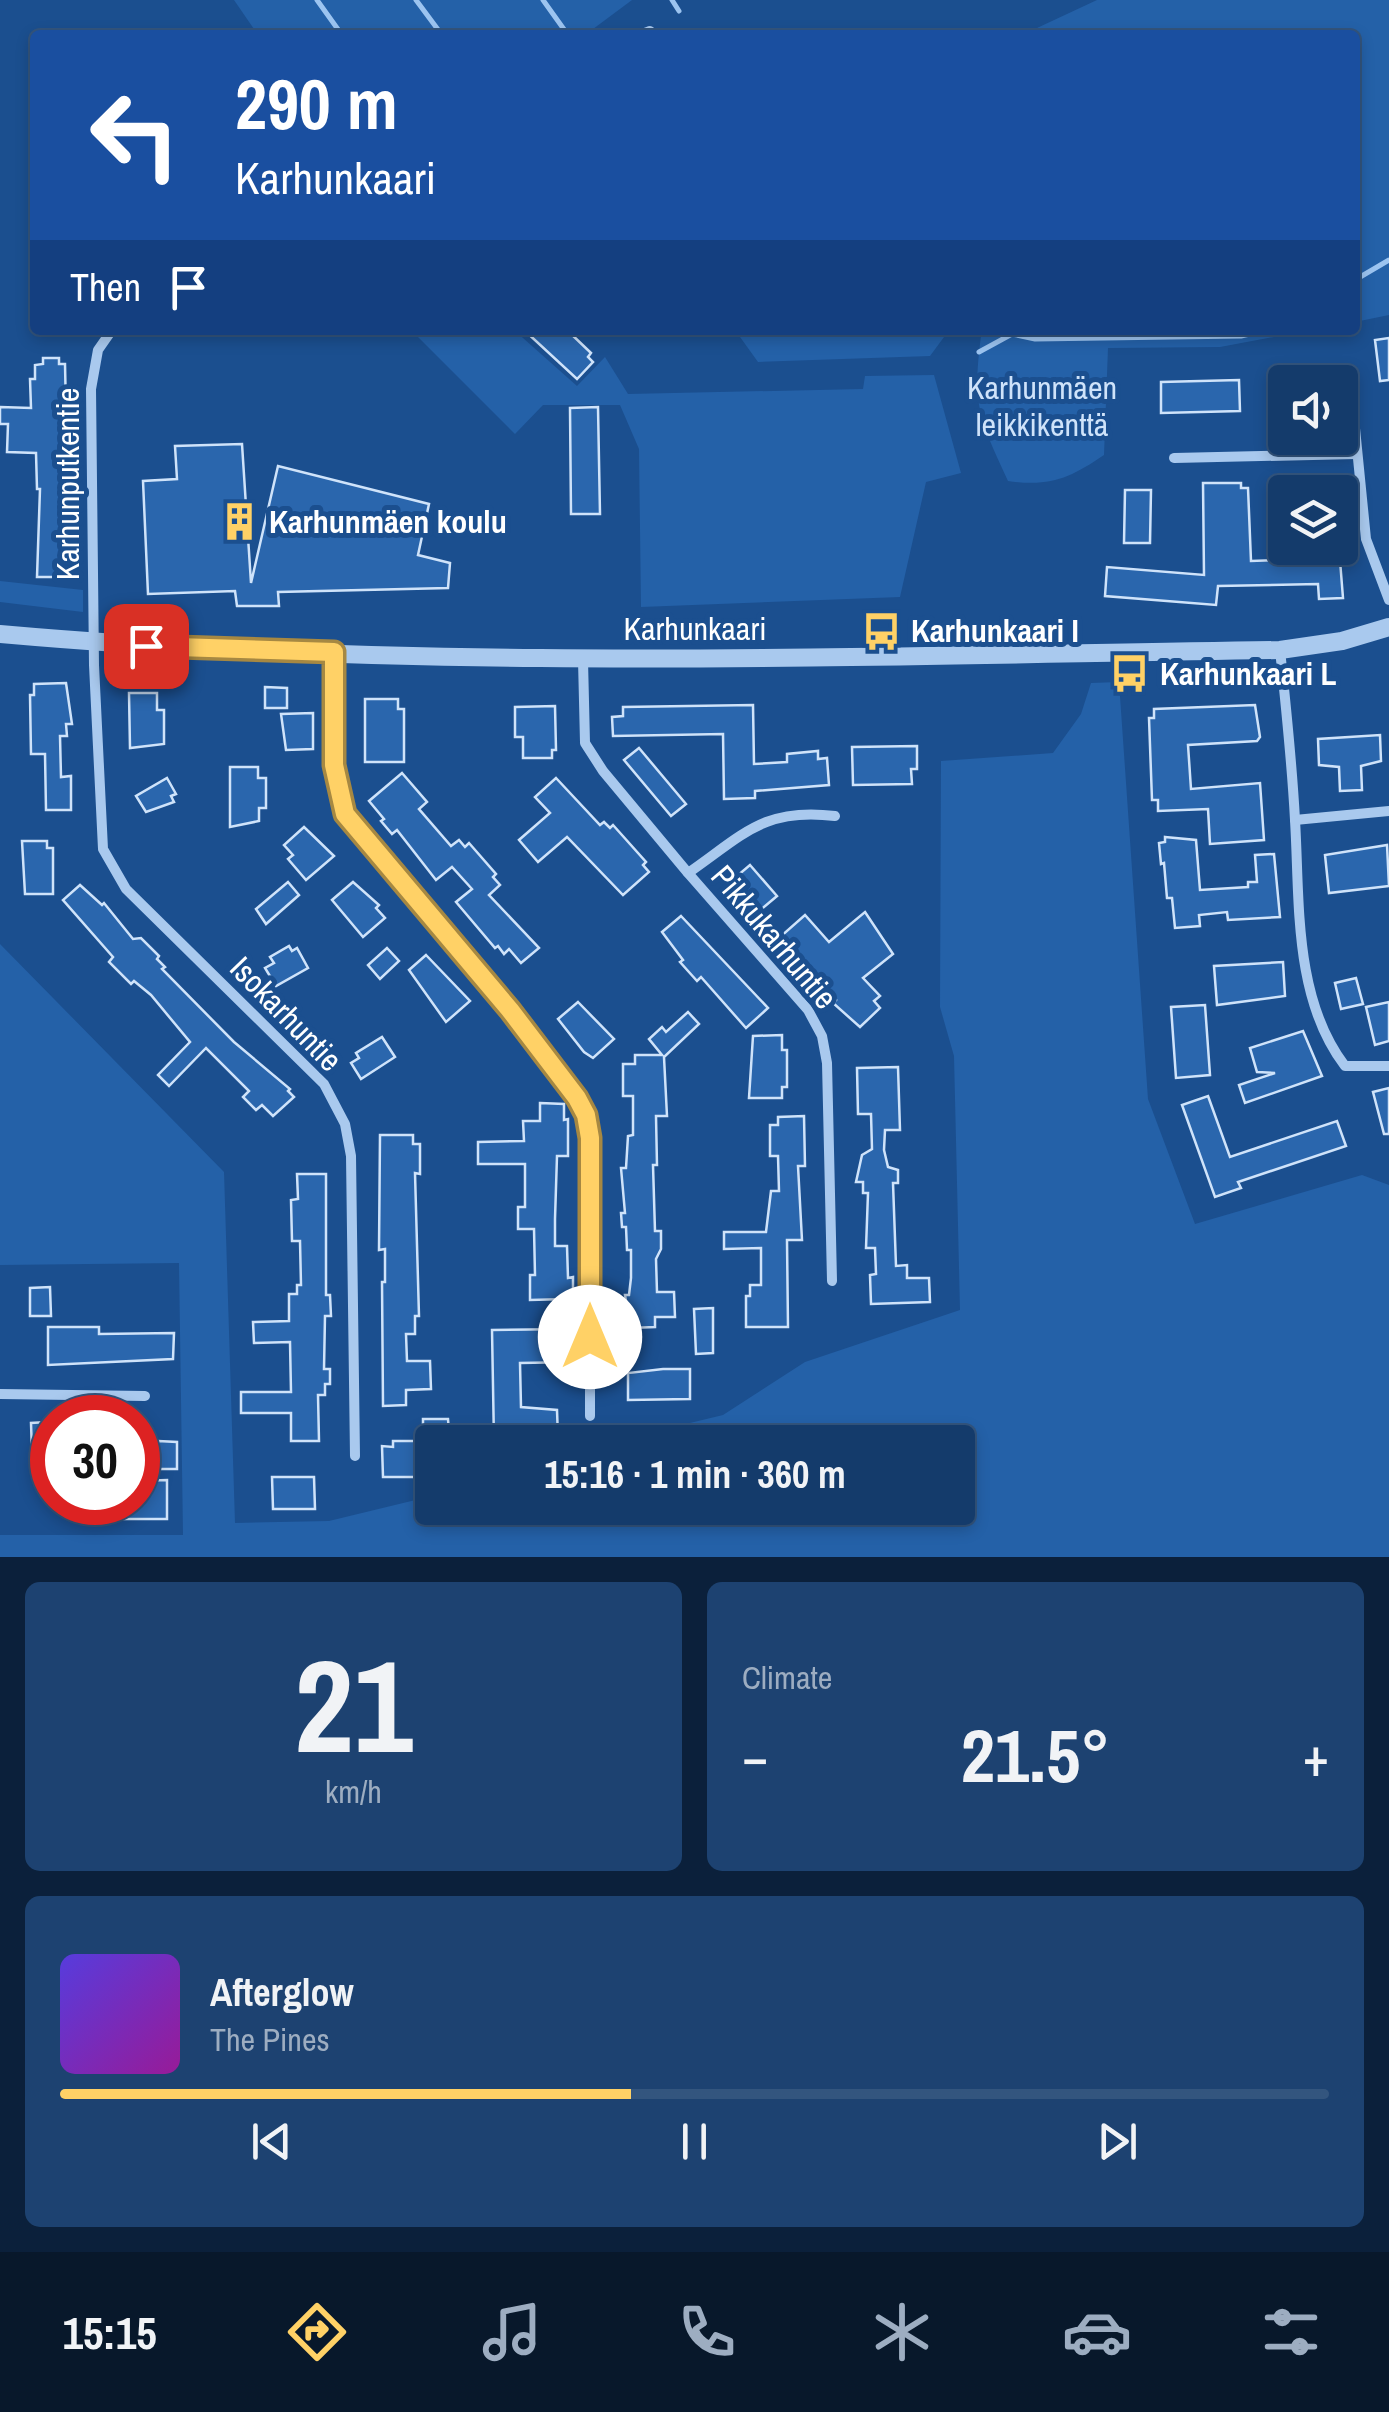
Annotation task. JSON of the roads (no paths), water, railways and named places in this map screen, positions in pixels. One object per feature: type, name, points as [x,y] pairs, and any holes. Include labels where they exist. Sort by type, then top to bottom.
[{"type":"street","name":"Karhunputkentie","points":[[94,643],[91,389],[98,350],[108,335]]},
{"type":"street","points":[[1174,458],[1310,455]]},
{"type":"street","points":[[1356,455],[1366,539],[1389,600]]},
{"type":"street","name":"Karhunkaari","points":[[0,634],[94,643],[582,660],[1280,650],[1312,647],[1389,627]]},
{"type":"street","name":"Isokarhuntie","points":[[94,643],[103,849],[126,890],[324,1084],[345,1124],[350,1156],[355,1456]]},
{"type":"street","points":[[1280,650],[1300,933],[1309,981],[1329,1046],[1345,1066],[1389,1066]]},
{"type":"street","points":[[334,652],[334,765],[345,814],[510,1010],[586,1115],[590,1138],[590,1416]]},
{"type":"street","name":"Pikkukarhuntie","points":[[582,660],[585,743],[603,771],[688,873],[808,1010],[822,1036],[827,1064],[832,1281]]},
{"type":"street","points":[[688,873],[766,819],[798,811],[835,816]]},
{"type":"street","points":[[1295,820],[1389,811]]},
{"type":"street","points":[[0,1394],[73,1395]]},
{"type":"waterway","points":[[317,0],[338,30]]},
{"type":"waterway","points":[[416,0],[438,30]]},
{"type":"waterway","points":[[543,0],[564,30]]},
{"type":"waterway","points":[[672,0],[679,11]]},
{"type":"waterway","points":[[1360,277],[1389,260]]},
{"type":"waterway","points":[[979,352],[1010,335]]},
{"type":"waterway","points":[[1017,335],[1035,339],[1245,335]]},
{"type":"place","name":"Karhunmäen koulu","points":[[239,522]]},
{"type":"place","name":"Karhunkaari I","points":[[881,631]]},
{"type":"place","name":"Karhunkaari L","points":[[1130,674]]},
{"type":"park label","name":"Karhunmäen leikkikenttä","points":[[1042,406]]}]
